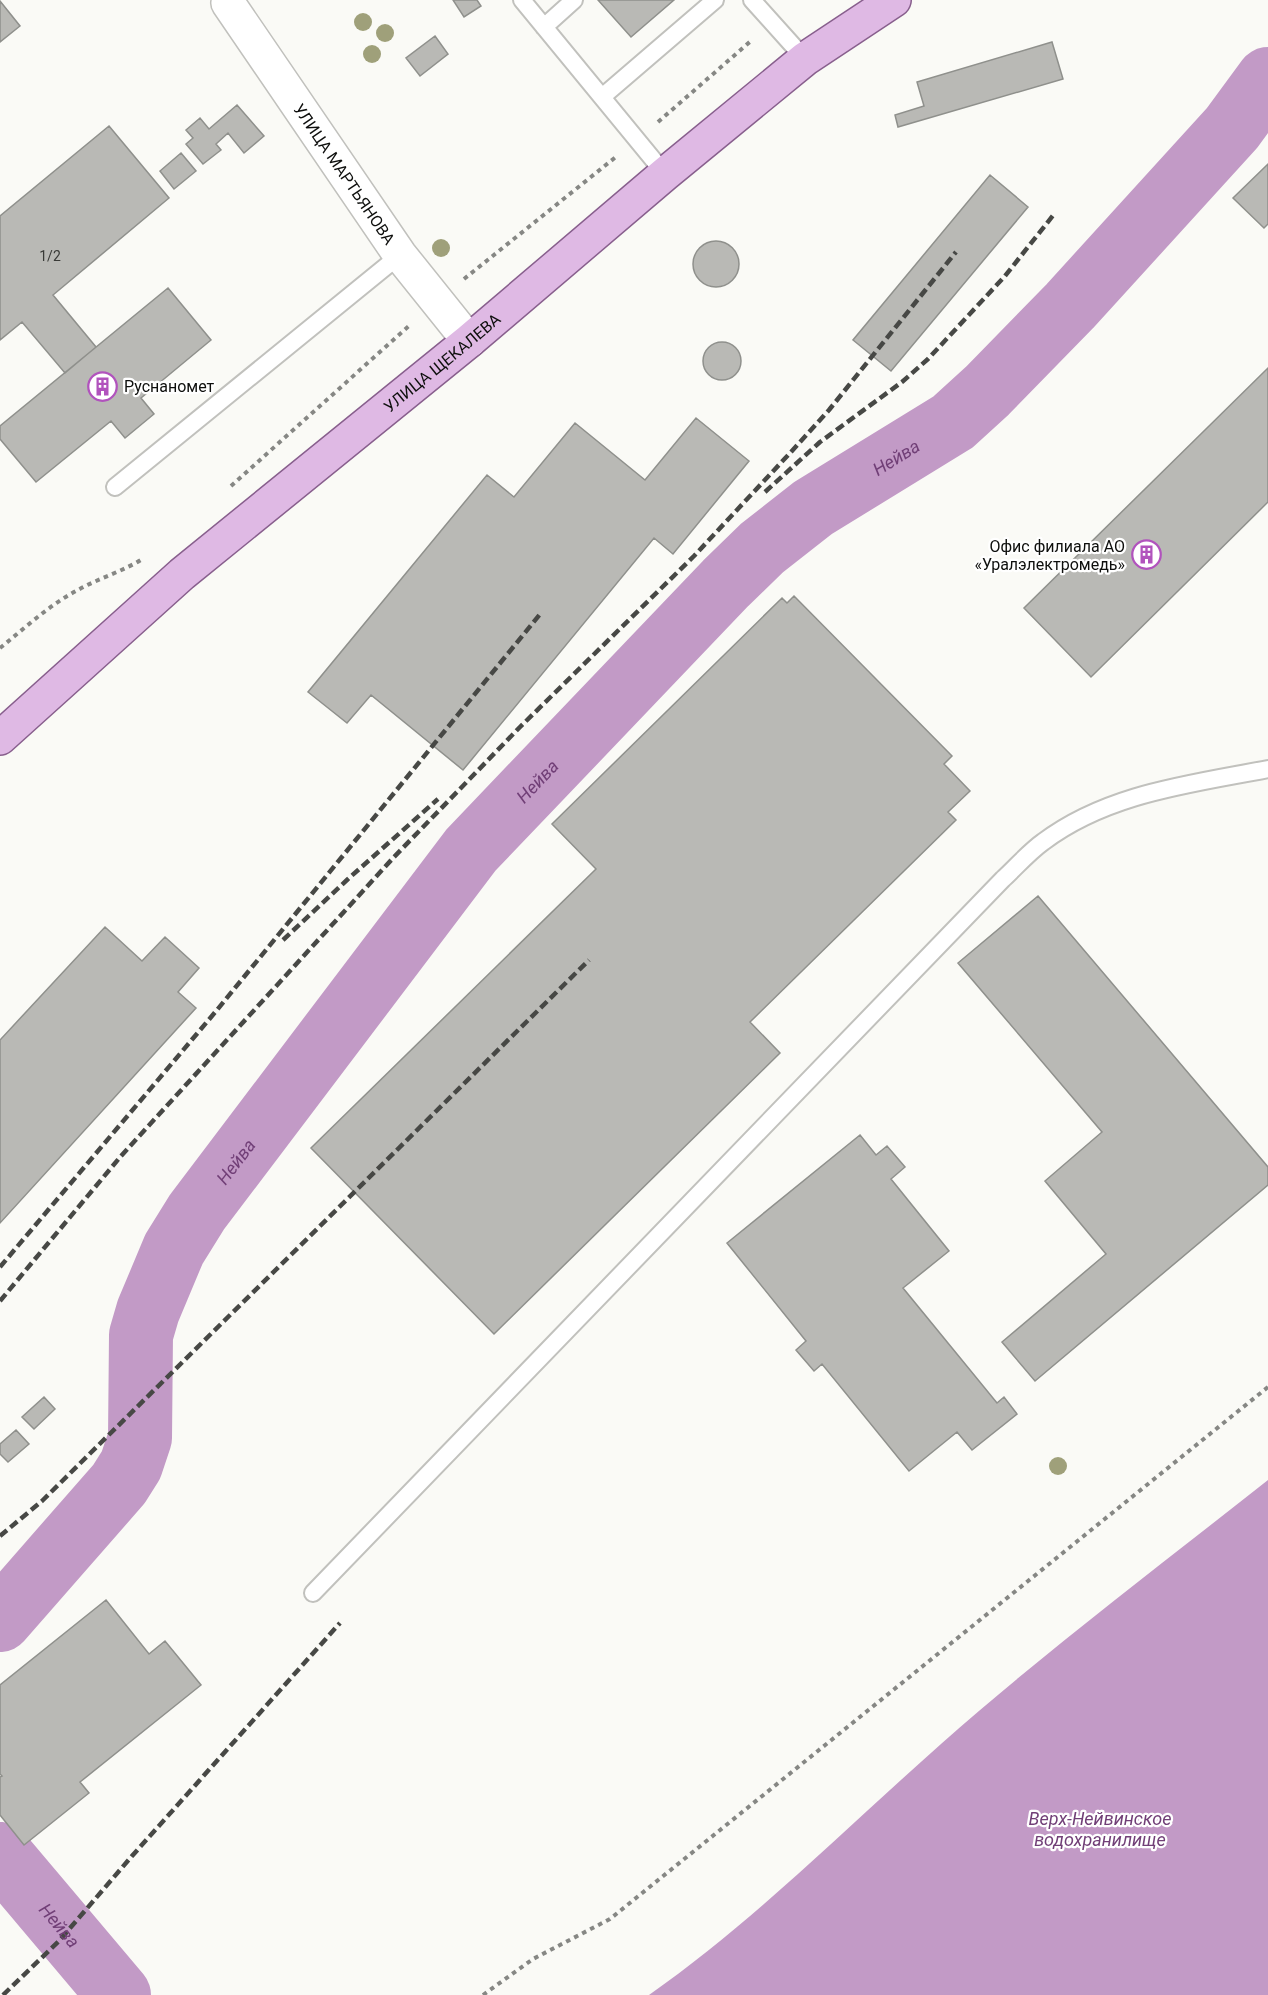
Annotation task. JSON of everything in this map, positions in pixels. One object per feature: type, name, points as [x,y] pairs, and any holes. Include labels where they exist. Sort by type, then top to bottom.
[{"type":"main road","name":"УЛИЦА ЩЕКАЛЕВА","points":[[0,738],[182,574],[469,342],[665,174],[806,59],[894,0]]},
{"type":"street","name":"УЛИЦА МАРТЬЯНОВА","points":[[227,1],[400,255],[469,342]]},
{"type":"lane","points":[[522,0],[665,174]]},
{"type":"lane","points":[[544,27],[574,0]]},
{"type":"lane","points":[[602,98],[715,0]]},
{"type":"lane","points":[[752,0],[806,59]]},
{"type":"lane","points":[[115,487],[400,255]]},
{"type":"lane","points":[[313,1593],[995,888],[1043,842],[1074,822],[1111,804],[1143,794],[1268,769]]},
{"type":"path","points":[[222,493],[436,301],[637,140],[772,22]]},
{"type":"path","points":[[0,648],[78,589],[134,565],[152,553]]},
{"type":"path","points":[[483,1995],[533,1959],[610,1919],[1268,1387]]},
{"type":"water","name":"Верх-Нейвинское водохранилище","points":[[1268,1480],[1268,1995],[649,1995],[725,1937],[941,1744],[1021,1676]]},
{"type":"building","points":[[453,0],[477,0],[481,6],[464,17]]},
{"type":"building","points":[[598,0],[674,0],[631,37]]},
{"type":"building","points":[[0,1],[20,26],[0,42]]},
{"type":"building","points":[[435,36],[448,54],[420,76],[406,58]]},
{"type":"building","points":[[1052,42],[1063,79],[898,127],[895,115],[924,106],[917,82]]},
{"type":"building","points":[[237,105],[264,136],[244,153],[228,133],[216,144],[221,150],[203,164],[186,144],[193,138],[186,130],[200,118],[209,129]]},
{"type":"building","points":[[109,126],[169,198],[53,295],[96,347],[65,373],[22,322],[0,340],[0,216]]},
{"type":"building","points":[[181,153],[196,171],[174,189],[160,171]]},
{"type":"building","points":[[1268,164],[1268,224],[1264,228],[1233,198]]},
{"type":"building","points":[[990,175],[1028,207],[891,371],[853,340]]},
{"type":"building","points":[[716,241],[732,248],[739,264],[732,280],[716,287],[700,280],[693,264],[700,248]]},
{"type":"building","name":"Руснаномет","points":[[168,288],[211,340],[141,398],[154,414],[125,438],[111,421],[36,482],[0,439],[0,426]]},
{"type":"building","points":[[722,342],[735,348],[741,361],[735,374],[722,380],[709,374],[703,361],[709,348]]},
{"type":"building","name":"Офис филиала АО «Уралэлектромедь»","points":[[1268,368],[1268,502],[1091,677],[1024,608]]},
{"type":"building","points":[[696,418],[749,461],[673,554],[654,538],[463,770],[371,695],[347,723],[308,692],[487,475],[514,497],[575,423],[645,480]]},
{"type":"building","points":[[794,596],[952,756],[944,764],[970,791],[948,812],[956,820],[750,1022],[780,1053],[494,1334],[311,1148],[596,869],[552,824],[782,598],[787,603]]},
{"type":"building","points":[[1038,896],[1268,1167],[1268,1185],[1035,1381],[1002,1342],[1106,1254],[1045,1181],[1102,1132],[958,963]]},
{"type":"building","points":[[105,927],[142,961],[165,937],[199,968],[178,992],[196,1008],[0,1223],[0,1040]]},
{"type":"building","points":[[860,1135],[876,1155],[887,1146],[905,1167],[891,1179],[949,1251],[903,1288],[997,1403],[1004,1397],[1017,1414],[972,1450],[957,1432],[909,1471],[822,1364],[814,1371],[796,1350],[806,1341],[727,1243]]},
{"type":"building","points":[[44,1397],[55,1409],[34,1429],[22,1417]]},
{"type":"building","points":[[16,1430],[29,1444],[8,1462],[0,1454],[0,1444]]},
{"type":"building","points":[[106,1600],[149,1654],[165,1641],[201,1685],[80,1782],[89,1793],[24,1845],[0,1815],[0,1777],[2,1776],[0,1774],[0,1685]]},
{"type":"waterway","name":"Нейва","points":[[0,1620],[119,1484],[131,1465],[140,1438],[141,1335],[148,1311],[174,1249],[197,1212],[471,850],[762,548],[813,508],[953,422],[987,391],[1070,306],[1232,128],[1268,79]]},
{"type":"waterway","name":"Нейва","points":[[0,1854],[119,1995]]},
{"type":"railway","points":[[765,492],[820,442],[902,382],[928,359],[1005,276],[1055,213]]},
{"type":"railway","points":[[0,1301],[121,1156],[394,857],[520,727],[694,556],[791,452],[829,410],[956,252]]},
{"type":"railway","points":[[0,1267],[217,1010],[541,613]]},
{"type":"railway","points":[[283,940],[438,799]]},
{"type":"railway","points":[[0,1536],[42,1501],[589,960]]},
{"type":"railway","points":[[3,1995],[59,1941],[340,1623]]},
{"type":"place","name":"Руснаномет","points":[[103,386]]},
{"type":"place","name":"Офис филиала АО «Уралэлектромедь»","points":[[1146,555]]}]
